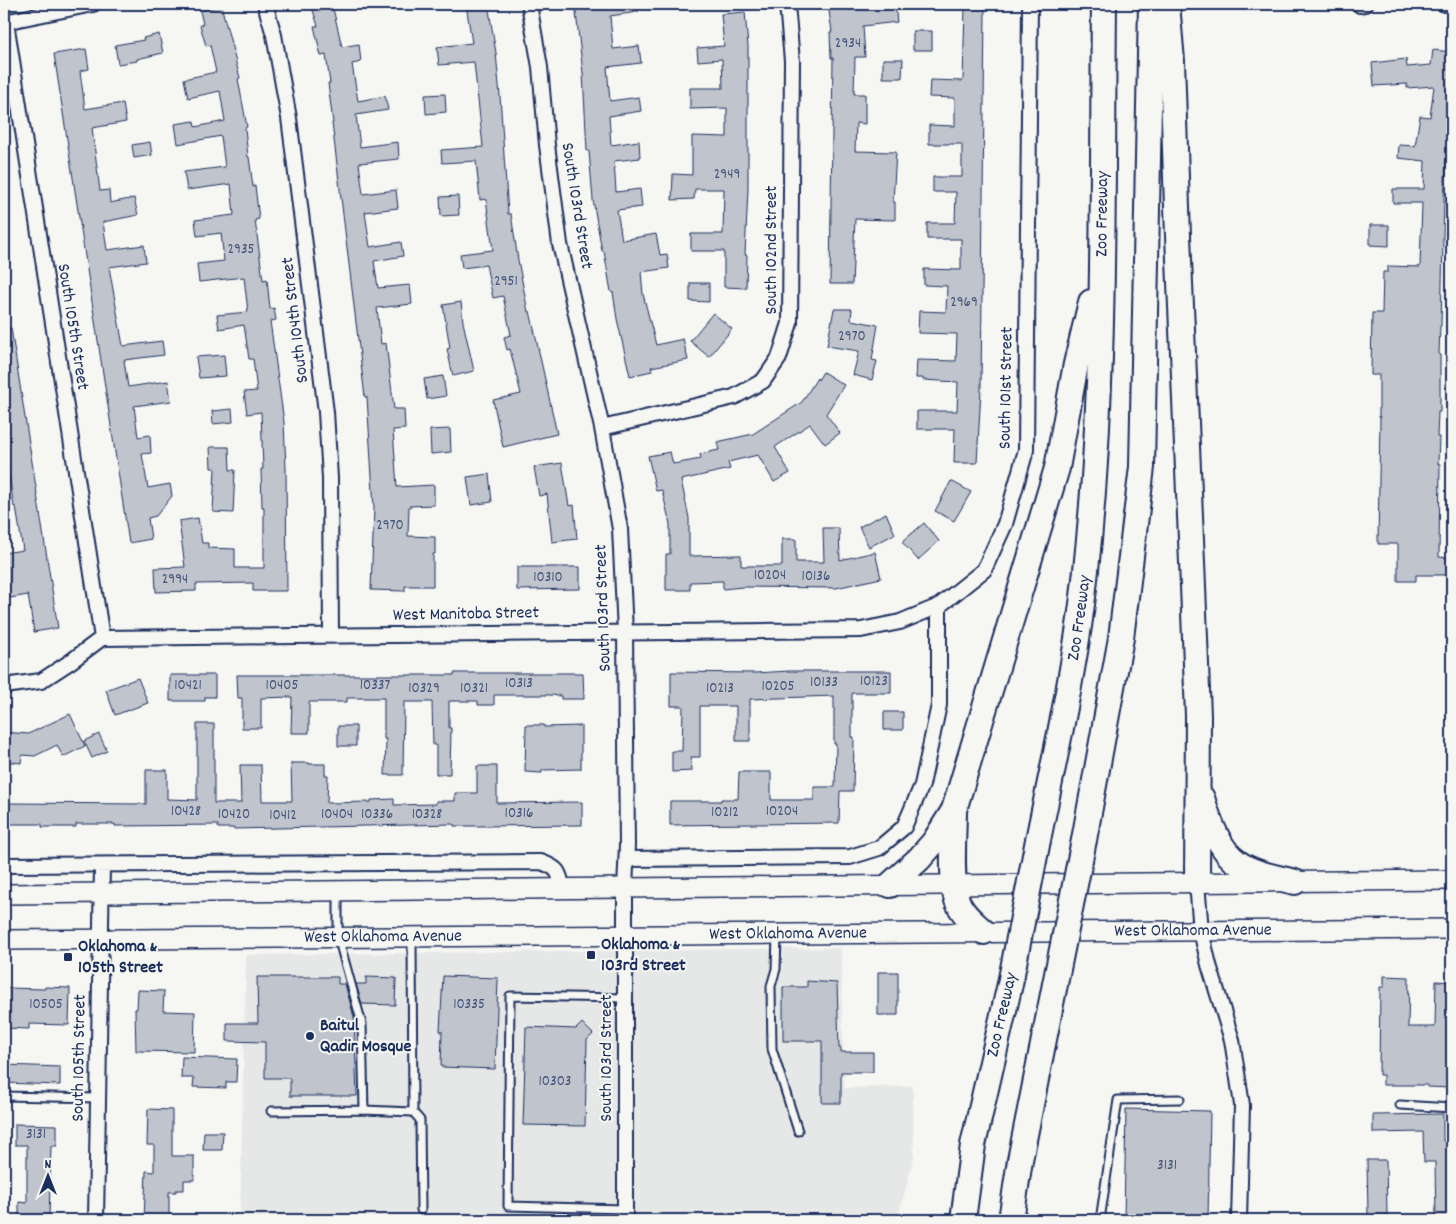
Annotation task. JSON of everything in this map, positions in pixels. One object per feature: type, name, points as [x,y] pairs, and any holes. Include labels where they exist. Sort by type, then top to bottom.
[{"type":"highway","name":"Zoo Freeway","points":[[963,1220],[973,1145],[1010,984],[1070,685],[1086,571],[1098,436],[1102,262],[1104,4]]},
{"type":"highway","points":[[1011,1220],[1020,1160],[1084,840],[1121,638],[1142,467],[1150,4]]},
{"type":"highway","points":[[1166,4],[1172,61],[1178,246],[1193,567],[1198,716],[1197,883]]},
{"type":"highway","points":[[890,886],[934,842],[954,810],[1057,468],[1076,364],[1102,262]]},
{"type":"highway","points":[[1198,789],[1209,820],[1229,855],[1237,862],[1264,874],[1295,882]]},
{"type":"highway","points":[[954,810],[954,886],[957,901],[966,915],[984,932]]},
{"type":"main road","points":[[4,894],[1452,880]]},
{"type":"main road","name":"West Oklahoma Avenue","points":[[4,940],[1452,929]]},
{"type":"street","points":[[5,22],[92,4]]},
{"type":"street","name":"South 104th Street","points":[[265,4],[274,35],[289,118],[326,412],[330,478],[331,635]]},
{"type":"street","name":"South 103rd Street","points":[[529,4],[540,67],[547,145],[560,244],[602,428],[620,530],[626,632],[625,1214]]},
{"type":"street","name":"South 102nd Street","points":[[602,428],[734,397],[763,381],[779,358],[790,323],[792,61],[787,4]]},
{"type":"street","name":"South 101st Street","points":[[939,606],[984,570],[1005,524],[1026,450],[1030,4]]},
{"type":"street","points":[[1444,4],[1452,4]]},
{"type":"street","name":"South 105th Street","points":[[5,22],[102,638]]},
{"type":"street","points":[[627,859],[850,857],[879,848],[904,827],[922,785],[939,705],[939,606]]},
{"type":"street","name":"West Manitoba Street","points":[[102,638],[861,630],[900,622],[939,606]]},
{"type":"street","points":[[4,686],[40,681],[102,638]]},
{"type":"street","points":[[4,865],[102,866],[541,862],[554,866],[560,876],[563,889]]},
{"type":"street","name":"South 105th Street","points":[[96,1220],[102,866]]},
{"type":"street","points":[[1197,883],[1201,931],[1209,965],[1232,1040],[1242,1105],[1239,1220]]},
{"type":"lane","points":[[338,891],[338,937],[362,1024],[364,1110]]},
{"type":"lane","points":[[777,934],[776,969],[771,986],[772,1049],[798,1130]]},
{"type":"lane","points":[[412,937],[413,1112],[420,1120],[421,1210]]},
{"type":"lane","points":[[625,1214],[508,1206],[510,996],[626,998]]},
{"type":"lane","points":[[4,1096],[98,1098]]},
{"type":"lane","points":[[1100,1220],[1118,1100],[1180,1099]]},
{"type":"lane","points":[[1400,1105],[1452,1108]]},
{"type":"lane","points":[[271,1111],[364,1110],[413,1112]]},
{"type":"shaded area","points":[[841,948],[844,1088],[913,1086],[914,1158],[897,1220],[240,1220],[246,955]]},
{"type":"building","points":[[311,4],[332,4],[342,47],[359,44],[361,62],[352,64],[358,101],[385,96],[388,110],[356,115],[360,147],[398,142],[399,159],[359,163],[363,194],[396,190],[398,208],[365,212],[370,247],[401,242],[403,256],[374,261],[378,288],[410,285],[412,304],[377,308],[381,344],[386,343],[394,409],[404,409],[405,429],[393,430],[397,487],[434,485],[434,505],[409,506],[408,536],[435,537],[433,586],[405,586],[405,591],[371,590],[374,508],[367,397],[365,397],[332,123],[328,83],[330,83],[326,55],[321,56],[314,26],[318,26]]},
{"type":"building","points":[[466,4],[488,4],[496,53],[508,214],[511,214],[528,312],[530,311],[557,434],[503,447],[493,400],[521,394],[510,349],[507,350],[504,337],[511,335],[503,296],[493,298],[486,265],[462,268],[460,254],[493,250],[486,199],[480,200],[476,161],[442,163],[441,150],[483,147],[474,62],[439,65],[437,47],[472,43]]},
{"type":"building","points":[[575,4],[638,4],[638,12],[610,16],[613,49],[639,46],[641,63],[607,67],[610,101],[639,97],[641,111],[609,116],[611,145],[639,141],[640,158],[614,161],[616,192],[640,189],[642,207],[617,210],[622,240],[656,234],[660,255],[667,254],[669,268],[641,272],[643,294],[656,345],[683,339],[688,360],[651,367],[652,371],[630,376],[604,251],[602,251],[593,200],[589,151],[587,151],[583,73]]},
{"type":"building","points":[[828,4],[850,4],[851,9],[895,4],[897,22],[863,26],[865,57],[855,57],[854,94],[865,94],[865,124],[856,123],[855,151],[896,152],[893,202],[895,202],[895,220],[855,219],[852,284],[830,284],[833,58],[831,58],[830,32],[832,32]]},
{"type":"building","points":[[221,5],[240,78],[238,79],[247,127],[245,128],[248,157],[253,187],[255,186],[259,219],[255,220],[263,280],[267,279],[270,309],[274,308],[276,320],[270,321],[284,422],[287,591],[253,591],[253,583],[196,584],[196,591],[156,592],[155,568],[185,567],[179,521],[198,518],[202,543],[208,543],[208,548],[235,549],[235,568],[264,568],[261,412],[247,414],[244,392],[257,391],[253,359],[249,359],[244,325],[219,329],[217,315],[248,312],[244,277],[199,282],[197,264],[224,261],[221,233],[197,236],[195,220],[234,215],[231,184],[187,190],[184,172],[225,167],[221,136],[178,144],[175,124],[194,121],[195,127],[225,121],[220,91],[188,98],[184,79],[216,72],[210,45],[206,46],[200,25],[203,24],[200,11]]},
{"type":"building","points":[[965,8],[985,8],[981,389],[977,463],[954,463],[955,429],[917,429],[917,411],[957,411],[958,382],[916,378],[917,360],[956,361],[957,334],[918,333],[919,311],[946,312],[947,286],[924,285],[924,269],[961,270],[961,239],[927,239],[927,223],[955,223],[956,192],[933,192],[933,177],[962,177],[962,144],[929,144],[929,125],[955,126],[955,98],[929,97],[930,80],[963,81]]},
{"type":"building","points":[[745,12],[748,46],[746,288],[724,287],[724,251],[691,251],[691,234],[723,234],[724,189],[695,189],[694,199],[672,200],[673,174],[692,175],[692,136],[727,137],[727,108],[690,109],[690,88],[723,88],[722,59],[698,61],[697,48],[724,46],[721,14]]},
{"type":"building","points":[[913,31],[932,31],[932,50],[913,50]]},
{"type":"building","points":[[159,34],[163,53],[137,59],[137,61],[118,64],[115,45],[144,40],[143,38]]},
{"type":"building","points":[[86,49],[89,69],[80,71],[85,109],[123,103],[126,122],[92,128],[100,191],[109,190],[110,203],[134,198],[138,215],[103,222],[107,250],[144,245],[146,262],[109,267],[123,346],[162,341],[164,355],[124,360],[128,387],[168,381],[171,401],[134,406],[138,437],[150,435],[151,453],[142,454],[148,488],[170,484],[172,496],[156,516],[148,518],[151,539],[129,543],[54,54]]},
{"type":"building","points":[[1433,50],[1452,52],[1452,120],[1446,163],[1444,198],[1439,355],[1440,412],[1438,412],[1437,437],[1439,437],[1438,464],[1440,464],[1439,557],[1452,558],[1452,575],[1416,575],[1416,581],[1398,581],[1398,544],[1378,544],[1379,375],[1371,375],[1372,313],[1382,313],[1383,272],[1388,272],[1388,266],[1420,267],[1422,203],[1393,203],[1393,189],[1424,189],[1425,161],[1398,158],[1399,145],[1415,146],[1420,116],[1430,117],[1434,86],[1407,88],[1407,84],[1374,86],[1372,63],[1406,59],[1407,67],[1431,65]]},
{"type":"building","points":[[883,59],[903,59],[902,78],[883,78]]},
{"type":"building","points":[[445,94],[446,112],[426,114],[425,95]]},
{"type":"building","points":[[150,142],[152,155],[134,158],[132,145]]},
{"type":"building","points":[[458,196],[459,215],[441,216],[440,197]]},
{"type":"building","points":[[1370,225],[1389,225],[1389,246],[1370,245]]},
{"type":"building","points":[[690,283],[709,283],[709,302],[690,301]]},
{"type":"building","points":[[461,302],[463,322],[474,371],[453,376],[447,349],[450,348],[443,305]]},
{"type":"building","points":[[834,309],[852,309],[851,320],[878,325],[872,360],[877,361],[872,380],[853,375],[859,351],[827,346]]},
{"type":"building","points":[[713,313],[732,329],[709,357],[690,341]]},
{"type":"building","points":[[11,328],[58,628],[34,632],[28,595],[4,599],[4,553],[23,550],[4,451],[4,329]]},
{"type":"building","points":[[224,355],[226,376],[199,378],[196,357]]},
{"type":"building","points":[[823,372],[844,385],[826,414],[840,433],[825,444],[810,424],[775,447],[790,473],[774,482],[758,455],[728,462],[730,469],[681,480],[689,518],[689,556],[741,555],[741,566],[782,566],[782,539],[796,539],[796,562],[824,562],[823,528],[839,528],[840,560],[875,552],[881,578],[836,588],[742,587],[723,589],[723,581],[690,582],[690,590],[666,590],[666,554],[670,554],[670,524],[662,490],[656,491],[648,456],[670,452],[673,464],[701,459],[700,454],[719,450],[717,442],[753,434],[802,402]]},
{"type":"building","points":[[443,376],[446,396],[427,399],[424,379]]},
{"type":"building","points":[[232,409],[233,422],[213,424],[212,411]]},
{"type":"building","points":[[450,429],[451,452],[431,454],[430,430]]},
{"type":"building","points":[[210,447],[229,447],[230,470],[235,470],[233,513],[213,512],[215,468],[211,468]]},
{"type":"building","points":[[562,463],[569,506],[574,505],[577,539],[552,542],[547,494],[539,496],[534,467]]},
{"type":"building","points":[[489,474],[492,502],[471,505],[467,477]]},
{"type":"building","points":[[951,481],[971,492],[954,521],[935,511]]},
{"type":"building","points":[[886,513],[895,534],[869,547],[859,527]]},
{"type":"building","points":[[924,523],[939,541],[918,560],[902,542]]},
{"type":"building","points":[[517,567],[580,567],[580,589],[517,590]]},
{"type":"building","points":[[891,671],[891,693],[852,693],[852,737],[854,737],[853,791],[840,791],[839,823],[670,825],[670,801],[738,799],[739,772],[771,772],[771,800],[814,800],[814,787],[835,787],[834,696],[750,699],[750,741],[736,741],[736,706],[700,706],[700,757],[691,757],[692,771],[672,772],[672,751],[682,751],[683,706],[671,706],[671,672],[755,673]]},
{"type":"building","points":[[454,673],[583,673],[584,699],[561,699],[561,696],[549,695],[494,695],[494,705],[478,705],[478,701],[449,701],[449,728],[451,728],[450,774],[436,774],[436,745],[433,745],[432,702],[404,702],[403,775],[385,775],[384,698],[347,698],[347,702],[309,702],[309,733],[291,733],[292,697],[261,698],[261,728],[242,728],[242,698],[238,698],[237,675],[454,675]]},
{"type":"building","points":[[170,675],[215,675],[215,697],[205,697],[205,701],[170,701]]},
{"type":"building","points":[[138,678],[148,703],[115,715],[106,690]]},
{"type":"building","points":[[884,712],[903,712],[903,730],[884,730]]},
{"type":"building","points":[[70,714],[85,746],[63,757],[57,745],[35,756],[22,755],[21,763],[4,761],[4,732],[28,734]]},
{"type":"building","points":[[197,724],[214,724],[214,803],[241,803],[240,765],[261,765],[262,801],[292,801],[291,763],[309,763],[325,764],[325,775],[328,775],[327,803],[371,802],[371,800],[394,799],[394,805],[436,804],[436,801],[455,801],[455,793],[477,793],[477,766],[497,766],[497,803],[582,802],[582,825],[454,826],[454,824],[233,829],[218,828],[218,825],[115,826],[115,824],[76,824],[76,827],[42,827],[42,824],[4,824],[4,803],[146,804],[146,770],[167,770],[167,799],[197,800]]},
{"type":"building","points":[[526,725],[544,725],[544,727],[581,726],[581,769],[542,770],[542,773],[525,772]]},
{"type":"building","points":[[338,726],[356,726],[356,746],[338,746]]},
{"type":"building","points":[[99,734],[107,751],[92,758],[84,741]]},
{"type":"building","points":[[878,972],[898,972],[898,1015],[878,1015]]},
{"type":"building","points":[[443,976],[498,978],[495,1069],[441,1067],[442,1031],[440,1031]]},
{"type":"building","points":[[1384,976],[1409,977],[1408,1027],[1435,1027],[1436,981],[1452,982],[1452,1088],[1427,1087],[1427,1085],[1383,1085],[1383,1075],[1379,1075],[1380,987],[1384,987]]},
{"type":"building","name":"Baitul Qadir Mosque","points":[[257,977],[338,977],[338,984],[345,984],[354,1017],[357,1096],[290,1096],[290,1078],[265,1078],[265,1042],[227,1041],[227,1023],[258,1023]]},
{"type":"building","points":[[366,977],[396,978],[395,1005],[362,1004],[356,984],[366,984]]},
{"type":"building","points":[[807,981],[837,983],[839,1048],[841,1048],[841,1052],[873,1052],[873,1072],[841,1072],[841,1103],[822,1103],[822,1041],[783,1041],[783,987],[807,987]]},
{"type":"building","points":[[45,987],[70,988],[69,1025],[29,1024],[29,1029],[5,1028],[6,988],[45,989]]},
{"type":"building","points":[[138,990],[164,991],[163,1011],[195,1012],[194,1052],[136,1051],[135,1009],[137,1009]]},
{"type":"building","points":[[582,1023],[593,1034],[587,1040],[585,1126],[523,1125],[526,1027],[576,1029]]},
{"type":"building","points":[[182,1057],[237,1059],[236,1082],[226,1082],[226,1088],[193,1087],[194,1078],[181,1078]]},
{"type":"building","points":[[4,1065],[60,1067],[60,1085],[4,1083]]},
{"type":"building","points":[[148,1109],[172,1110],[172,1156],[194,1156],[194,1180],[184,1180],[184,1190],[169,1192],[169,1220],[144,1220],[146,1171],[154,1172],[154,1145],[147,1145]]},
{"type":"building","points":[[1126,1109],[1210,1111],[1208,1220],[1124,1220]]},
{"type":"building","points":[[1443,1114],[1443,1141],[1449,1141],[1449,1147],[1452,1147],[1452,1220],[1436,1220],[1435,1162],[1424,1162],[1423,1132],[1373,1133],[1373,1115]]},
{"type":"building","points":[[15,1124],[57,1125],[57,1146],[51,1146],[49,1220],[24,1220],[24,1218],[19,1218],[19,1202],[27,1203],[27,1145],[15,1145]]},
{"type":"building","points":[[204,1132],[223,1132],[222,1150],[203,1150]]},
{"type":"building","points":[[1367,1160],[1386,1160],[1387,1215],[1368,1216]]},
{"type":"place","name":"Oklahoma & 103rd Street","points":[[591,955]]},
{"type":"place","name":"Oklahoma & 105th Street","points":[[68,957]]},
{"type":"place","name":"Baitul Qadir Mosque","points":[[310,1036]]}]
